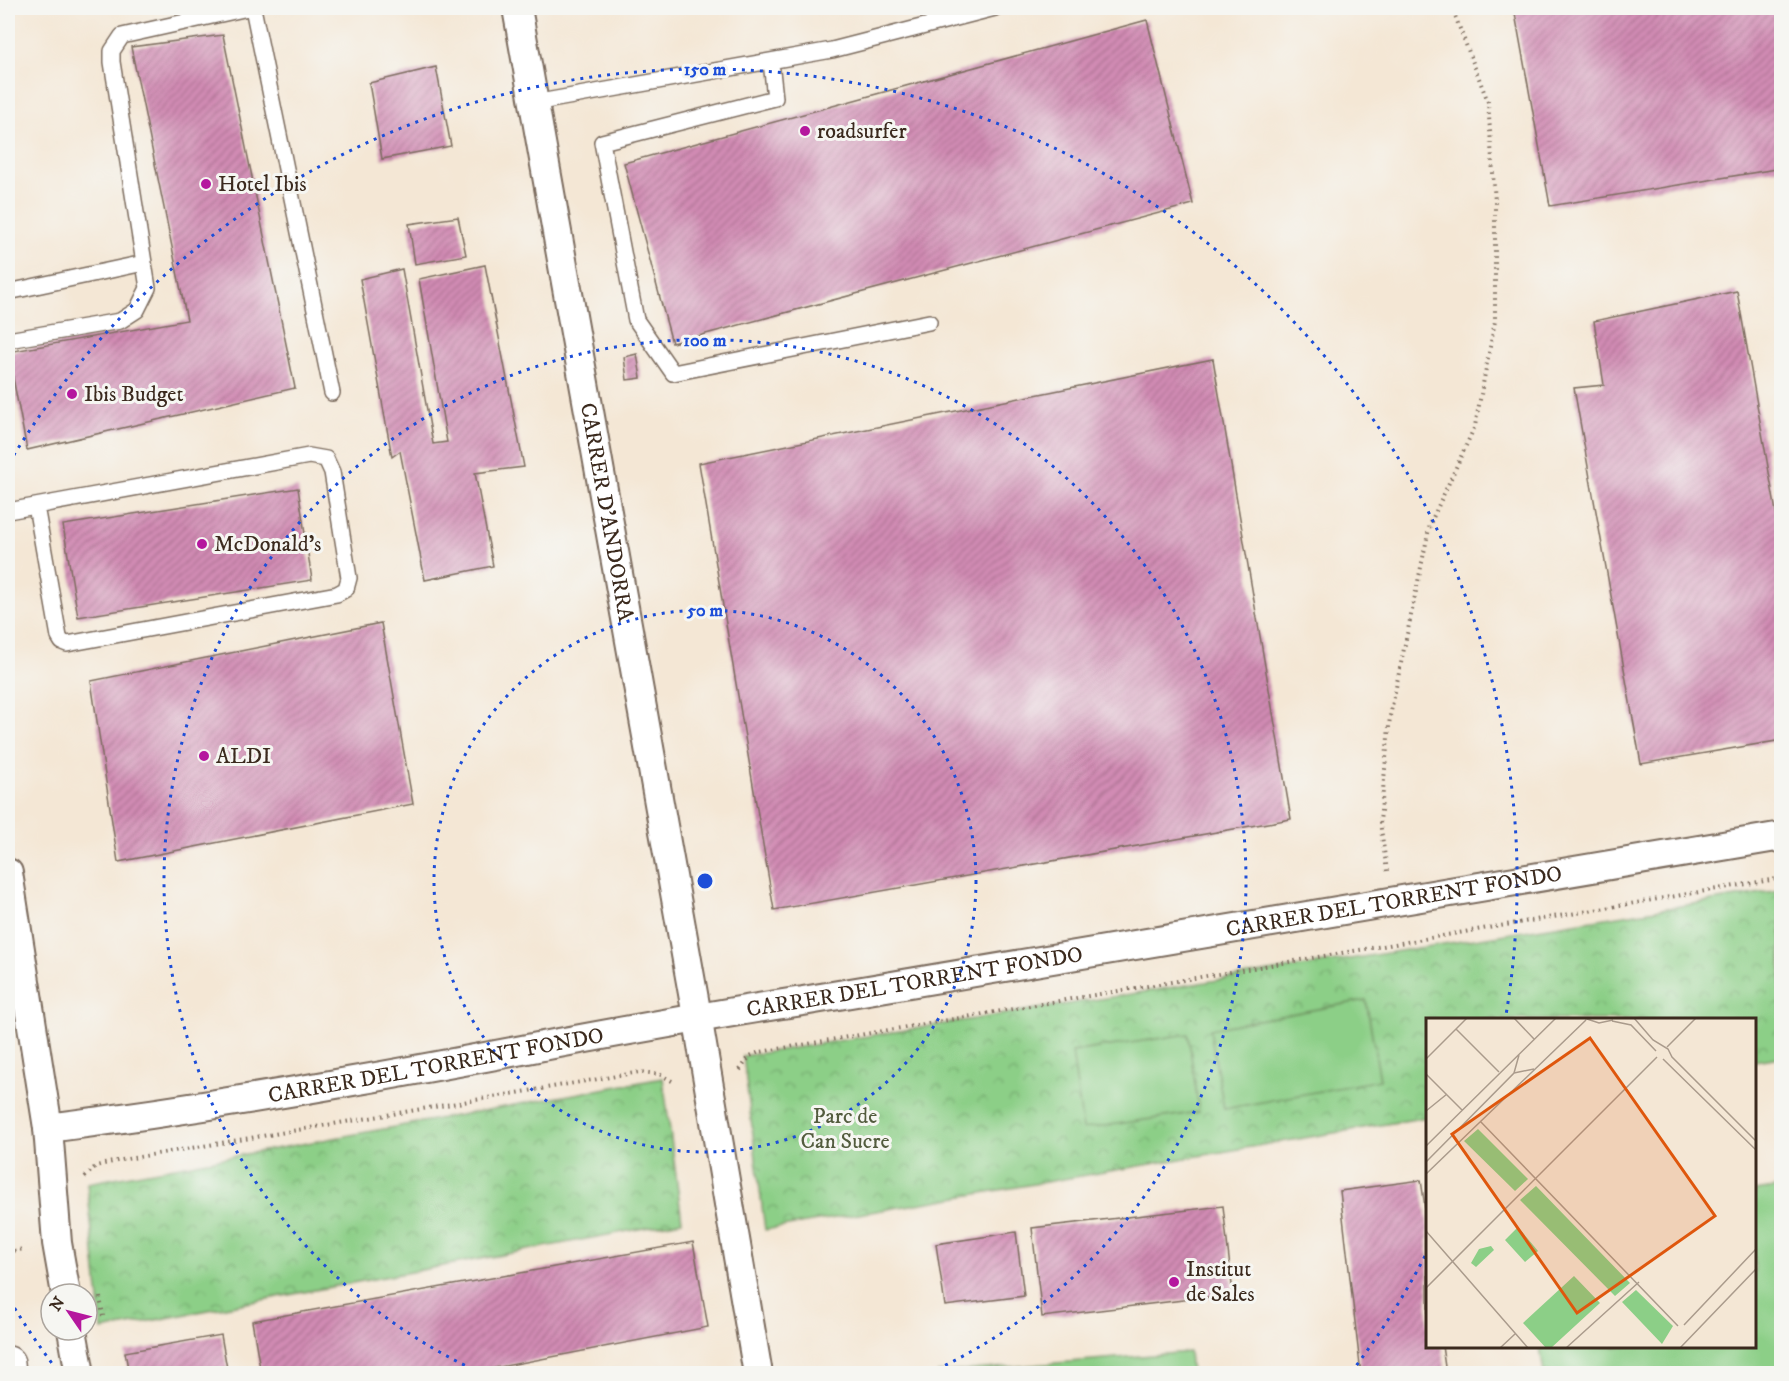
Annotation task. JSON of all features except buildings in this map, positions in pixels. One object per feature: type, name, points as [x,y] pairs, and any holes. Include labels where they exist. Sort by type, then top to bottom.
[{"type":"street","name":"CARRER D'ANDORRA","points":[[517,8],[698,1016],[758,1374]]},
{"type":"street","name":"CARRER DEL TORRENT FONDO","points":[[48,1128],[352,1081],[698,1016],[803,1001],[1782,836]]},
{"type":"street","points":[[8,873],[48,1128],[57,1243],[64,1282]]},
{"type":"street","points":[[74,1342],[80,1374]]},
{"type":"street","points":[[8,1363],[9,1374]]},
{"type":"lane","points":[[8,340],[120,321],[137,310],[148,288],[112,51],[122,36],[248,8]]},
{"type":"lane","points":[[253,8],[332,393]]},
{"type":"lane","points":[[534,103],[832,51],[995,8]]},
{"type":"lane","points":[[771,62],[775,99],[602,142],[636,320],[673,373],[929,322]]},
{"type":"lane","points":[[8,292],[144,263]]},
{"type":"lane","points":[[8,511],[309,456],[326,459],[332,472],[350,578],[346,589],[337,594],[67,644],[59,637],[36,507]]},
{"type":"path","points":[[1397,944],[1380,822],[1390,716],[1430,524],[1475,426],[1495,321],[1495,202],[1488,102],[1452,8]]},
{"type":"path","points":[[83,1182],[96,1166],[121,1160],[640,1072],[659,1074],[688,1089],[730,1081],[750,1056],[760,1052],[1782,878]]},
{"type":"path","points":[[8,1252],[18,1250]]},
{"type":"path","points":[[99,1292],[105,1327]]},
{"type":"green space","name":"Parc de Can Sucre","points":[[1781,890],[1781,1057],[1756,1061],[1756,1018],[1426,1018],[1426,1117],[765,1230],[743,1056]]},
{"type":"green space","points":[[1366,1000],[1380,1080],[1224,1109],[1210,1029]]},
{"type":"green space","points":[[1188,1034],[1199,1112],[1083,1129],[1072,1052]]},
{"type":"green space","points":[[663,1078],[682,1221],[102,1330],[99,1282],[97,1282],[87,1183]]},
{"type":"green space","points":[[1781,1187],[1781,1373],[1544,1373],[1540,1348],[1756,1348],[1756,1191]]},
{"type":"green space","points":[[1189,1352],[1191,1373],[937,1373]]},
{"type":"place","name":"roadsurfer","points":[[805,131]]},
{"type":"place","name":"Hotel Ibis","points":[[206,184]]},
{"type":"place","name":"Ibis Budget","points":[[72,394]]},
{"type":"place","name":"McDonald's","points":[[202,544]]},
{"type":"place","name":"ALDI","points":[[204,756]]},
{"type":"place","name":"Institut de Sales","points":[[1174,1282]]}]
